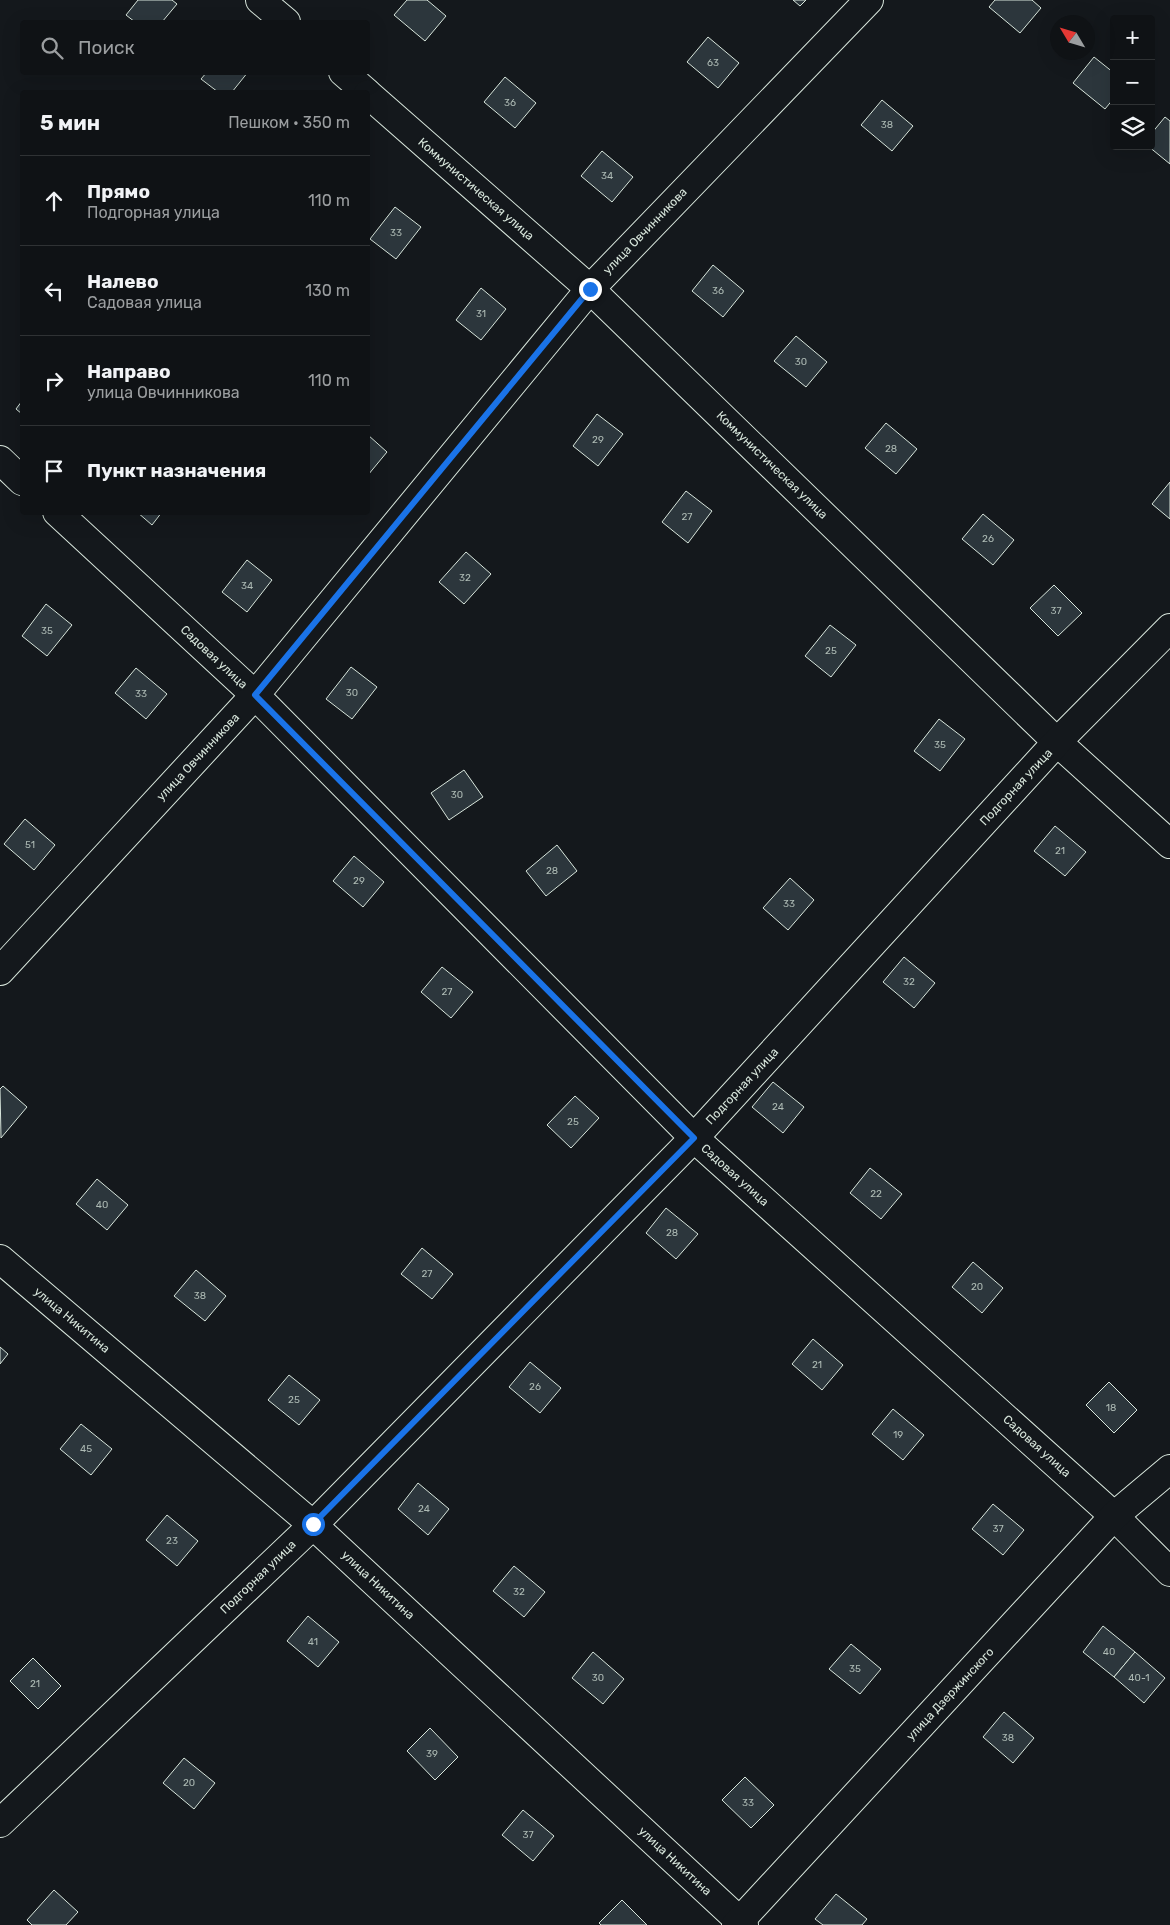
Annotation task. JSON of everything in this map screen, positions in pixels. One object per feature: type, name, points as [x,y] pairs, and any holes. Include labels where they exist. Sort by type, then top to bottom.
[{"type":"street","points":[[260,0],[284,20]]},
{"type":"street","name":"улица Овчинникова","points":[[0,971],[255,695],[590,289],[869,0]]},
{"type":"street","name":"Коммунистическая улица","points":[[346,75],[364,90]]},
{"type":"street","name":"Коммунистическая улица","points":[[370,96],[590,289],[1058,742],[1170,844]]},
{"type":"street","points":[[0,460],[20,478]]},
{"type":"street","name":"Садовая улица","points":[[60,515],[255,695],[694,1138],[1114,1516],[1170,1572]]},
{"type":"street","name":"Подгорная улица","points":[[0,1823],[313,1524],[694,1138],[1058,742],[1170,628]]},
{"type":"street","name":"улица Никитина","points":[[0,1259],[313,1524],[740,1924]]},
{"type":"street","name":"улица Дзержинского","points":[[740,1924],[1114,1516],[1170,1469]]},
{"type":"building","points":[[138,0],[172,0],[177,4],[164,20],[132,20],[126,15]]},
{"type":"building","points":[[407,0],[427,0],[446,16],[425,41],[394,15]]},
{"type":"building","points":[[793,0],[806,0],[800,6]]},
{"type":"building","points":[[995,0],[1032,0],[1041,8],[1020,33],[989,7]]},
{"type":"building","points":[[708,37],[739,63],[718,88],[687,62]]},
{"type":"building","points":[[1095,58],[1110,70],[1110,103],[1105,109],[1073,83]]},
{"type":"building","points":[[204,75],[246,75],[234,90],[215,90],[201,79]]},
{"type":"building","points":[[505,77],[536,103],[515,128],[484,102]]},
{"type":"building","points":[[882,100],[913,126],[892,151],[861,125]]},
{"type":"building","points":[[1165,117],[1170,121],[1170,164],[1153,150],[1155,150],[1155,129]]},
{"type":"building","points":[[602,151],[633,177],[612,202],[581,176]]},
{"type":"building","points":[[395,207],[421,227],[396,259],[370,239]]},
{"type":"building","points":[[713,265],[744,291],[723,317],[692,291]]},
{"type":"building","points":[[481,288],[506,309],[481,340],[456,320]]},
{"type":"building","points":[[796,336],[827,362],[806,387],[774,361]]},
{"type":"building","points":[[20,404],[20,412],[16,409]]},
{"type":"building","points":[[597,414],[623,434],[598,466],[573,446]]},
{"type":"building","points":[[886,423],[917,449],[896,474],[865,448]]},
{"type":"building","points":[[370,437],[387,452],[370,473]]},
{"type":"building","points":[[1170,482],[1170,519],[1152,504]]},
{"type":"building","points":[[686,491],[712,511],[688,543],[662,522]]},
{"type":"building","points":[[983,514],[1014,540],[993,565],[962,539]]},
{"type":"building","points":[[140,515],[160,515],[152,525]]},
{"type":"building","points":[[466,552],[491,574],[464,604],[439,582]]},
{"type":"building","points":[[247,560],[272,580],[247,612],[222,592]]},
{"type":"building","points":[[1054,585],[1082,613],[1058,636],[1030,608]]},
{"type":"building","points":[[46,604],[72,625],[47,656],[22,636]]},
{"type":"building","points":[[830,625],[856,645],[831,677],[805,656]]},
{"type":"building","points":[[351,667],[377,687],[352,719],[326,699]]},
{"type":"building","points":[[136,668],[167,694],[146,719],[115,693]]},
{"type":"building","points":[[939,719],[965,739],[940,771],[914,751]]},
{"type":"building","points":[[464,770],[483,797],[449,820],[431,793]]},
{"type":"building","points":[[25,819],[55,845],[34,870],[4,844]]},
{"type":"building","points":[[1055,826],[1086,852],[1065,876],[1034,851]]},
{"type":"building","points":[[557,845],[577,871],[546,896],[526,871]]},
{"type":"building","points":[[354,856],[384,882],[363,907],[333,881]]},
{"type":"building","points":[[790,878],[814,900],[788,930],[763,908]]},
{"type":"building","points":[[904,957],[935,983],[914,1008],[883,982]]},
{"type":"building","points":[[442,967],[473,992],[451,1018],[421,992]]},
{"type":"building","points":[[773,1082],[804,1107],[783,1133],[752,1107]]},
{"type":"building","points":[[3,1086],[27,1107],[1,1138],[0,1089]]},
{"type":"building","points":[[575,1096],[599,1118],[571,1148],[547,1125]]},
{"type":"building","points":[[870,1168],[902,1194],[881,1219],[850,1193]]},
{"type":"building","points":[[97,1179],[128,1205],[107,1230],[76,1204]]},
{"type":"building","points":[[666,1208],[698,1234],[676,1259],[646,1233]]},
{"type":"building","points":[[422,1248],[453,1274],[432,1299],[401,1274]]},
{"type":"building","points":[[973,1262],[1003,1288],[982,1313],[952,1287]]},
{"type":"building","points":[[196,1270],[226,1296],[205,1321],[174,1296]]},
{"type":"building","points":[[813,1339],[843,1365],[822,1390],[792,1364]]},
{"type":"building","points":[[0,1347],[8,1354],[0,1364]]},
{"type":"building","points":[[530,1362],[561,1388],[540,1413],[509,1387]]},
{"type":"building","points":[[289,1375],[320,1400],[299,1425],[268,1400]]},
{"type":"building","points":[[1109,1382],[1137,1410],[1114,1433],[1086,1405]]},
{"type":"building","points":[[893,1409],[924,1435],[903,1460],[872,1434]]},
{"type":"building","points":[[81,1424],[112,1449],[91,1475],[60,1449]]},
{"type":"building","points":[[418,1483],[449,1509],[428,1535],[398,1509]]},
{"type":"building","points":[[993,1504],[1024,1530],[1003,1555],[972,1529]]},
{"type":"building","points":[[167,1515],[198,1541],[177,1566],[146,1540]]},
{"type":"building","points":[[514,1566],[545,1592],[524,1617],[493,1591]]},
{"type":"building","points":[[308,1616],[339,1642],[318,1667],[287,1641]]},
{"type":"building","points":[[1103,1626],[1135,1652],[1114,1677],[1083,1652]]},
{"type":"building","points":[[851,1644],[881,1669],[860,1694],[829,1669]]},
{"type":"building","points":[[593,1652],[624,1679],[603,1704],[572,1678]]},
{"type":"building","points":[[1135,1652],[1165,1678],[1144,1703],[1114,1677]]},
{"type":"building","points":[[33,1658],[61,1686],[38,1709],[10,1681]]},
{"type":"building","points":[[1004,1712],[1034,1738],[1013,1763],[983,1737]]},
{"type":"building","points":[[430,1728],[458,1757],[435,1780],[407,1751]]},
{"type":"building","points":[[184,1758],[215,1783],[194,1809],[163,1783]]},
{"type":"building","points":[[745,1777],[774,1805],[751,1828],[722,1800]]},
{"type":"building","points":[[523,1810],[554,1836],[533,1861],[502,1835]]},
{"type":"building","points":[[54,1890],[78,1912],[66,1925],[32,1925],[27,1920]]},
{"type":"building","points":[[836,1894],[867,1919],[862,1925],[823,1925],[815,1919]]},
{"type":"building","points":[[622,1900],[647,1925],[601,1925],[599,1923]]},
{"type":"route","points":[[313,1524],[694,1138],[255,695],[590,289]]}]
